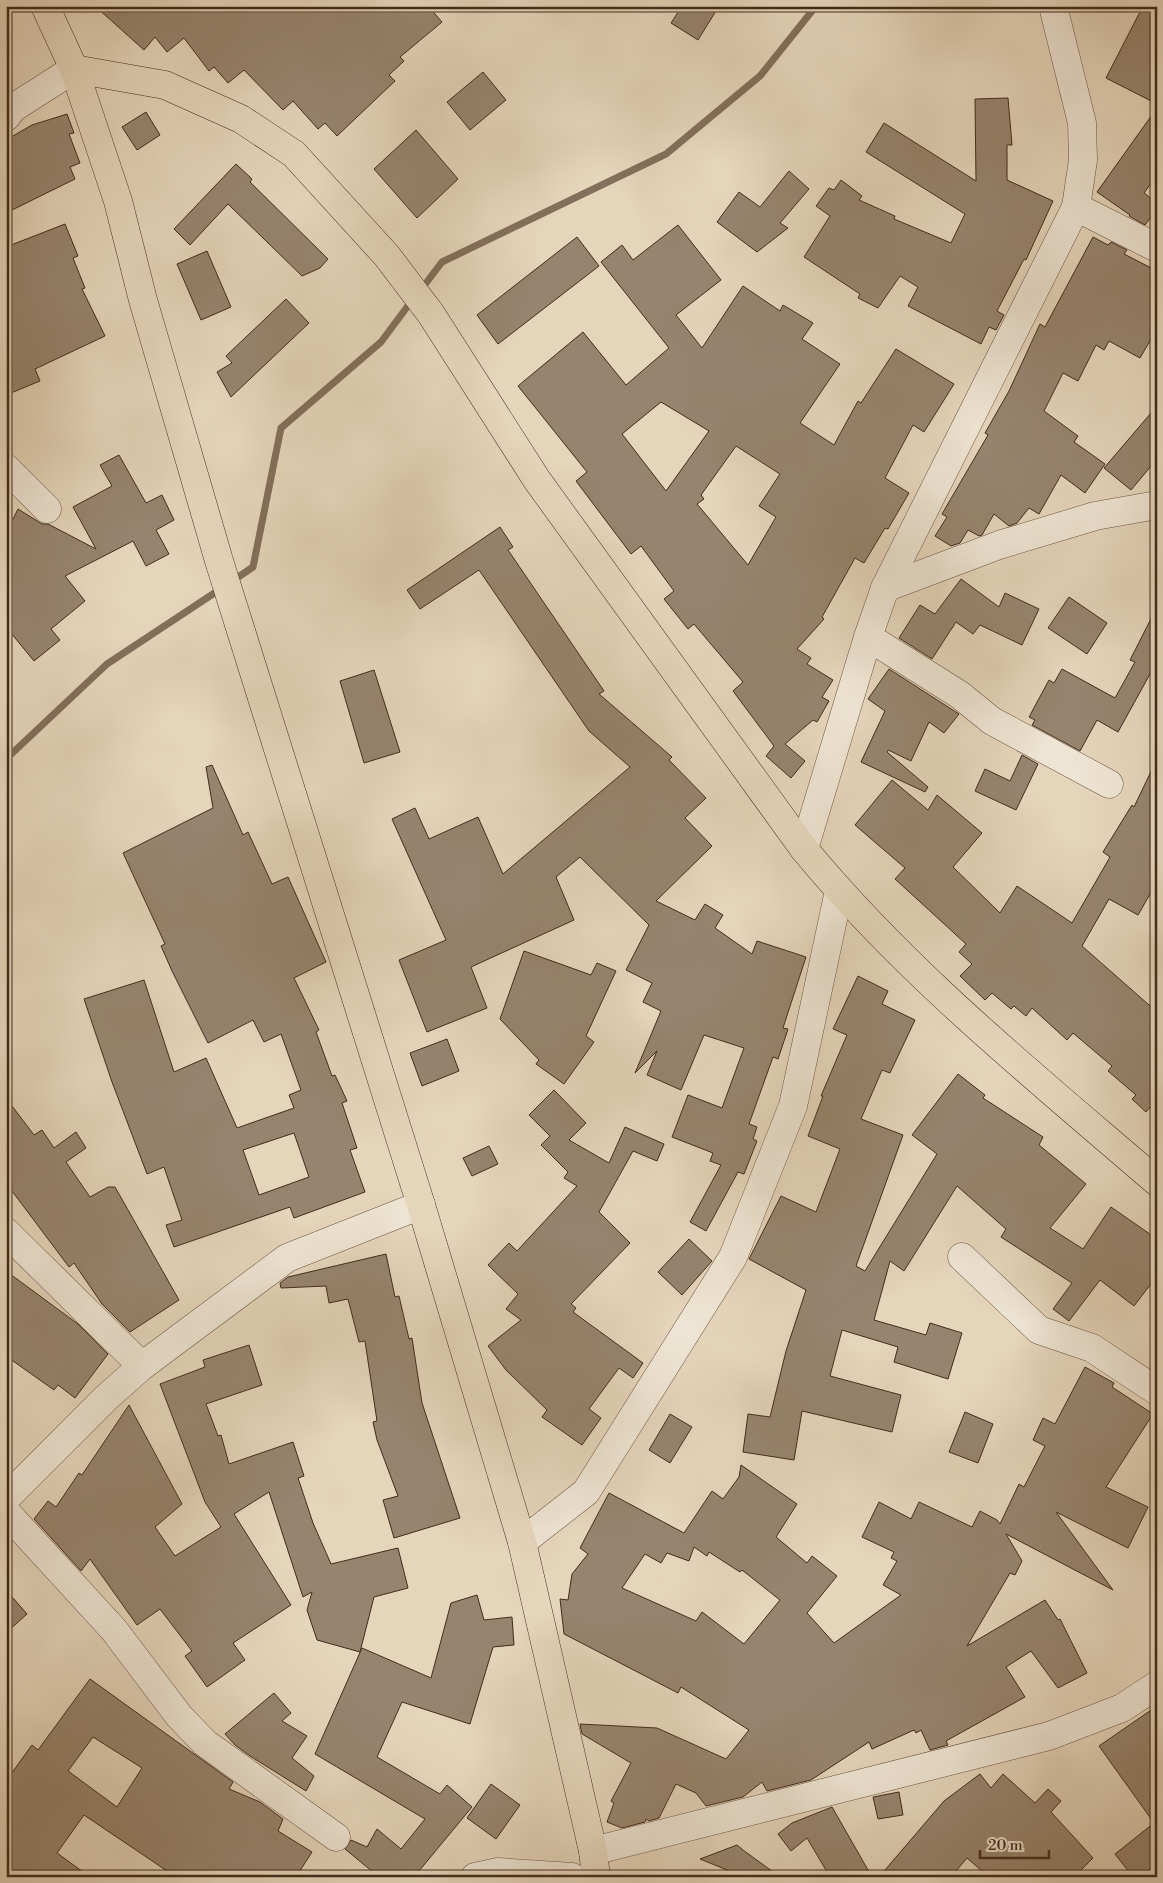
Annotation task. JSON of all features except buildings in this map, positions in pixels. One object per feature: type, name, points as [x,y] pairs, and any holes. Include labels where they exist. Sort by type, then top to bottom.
[{"type":"main road","points":[[45,6],[74,69],[118,201],[143,300],[220,564],[421,1205],[522,1542],[595,1864]]},
{"type":"main road","points":[[74,69],[165,85],[241,119],[294,154],[387,256],[431,314],[537,480],[804,848],[838,891],[956,1009],[1157,1182]]},
{"type":"street","points":[[804,848],[868,637],[885,588],[1076,207],[1084,160],[1082,123],[1053,6]]},
{"type":"street","points":[[6,117],[13,108],[74,69]]},
{"type":"street","points":[[1076,207],[1157,248]]},
{"type":"street","points":[[6,468],[47,508]]},
{"type":"street","points":[[885,588],[999,545],[1096,516],[1157,505]]},
{"type":"street","points":[[868,637],[960,695],[992,721],[1109,784]]},
{"type":"street","points":[[522,1542],[586,1492],[734,1257],[793,1106],[838,891]]},
{"type":"street","points":[[6,1498],[106,1398],[142,1366],[287,1258],[421,1205]]},
{"type":"street","points":[[6,1232],[142,1366]]},
{"type":"street","points":[[962,1257],[1039,1330],[1092,1348],[1157,1391]]},
{"type":"street","points":[[6,1512],[114,1630],[172,1709],[205,1743],[336,1837]]},
{"type":"street","points":[[595,1864],[1049,1736],[1122,1708],[1157,1685]]},
{"type":"street","points":[[475,1877],[498,1872],[572,1877]]},
{"type":"waterway","points":[[420,291],[442,262],[666,154],[760,76],[816,6]]},
{"type":"waterway","points":[[231,582],[253,567],[281,428],[381,342],[413,299]]},
{"type":"waterway","points":[[6,759],[107,664],[222,588]]}]
